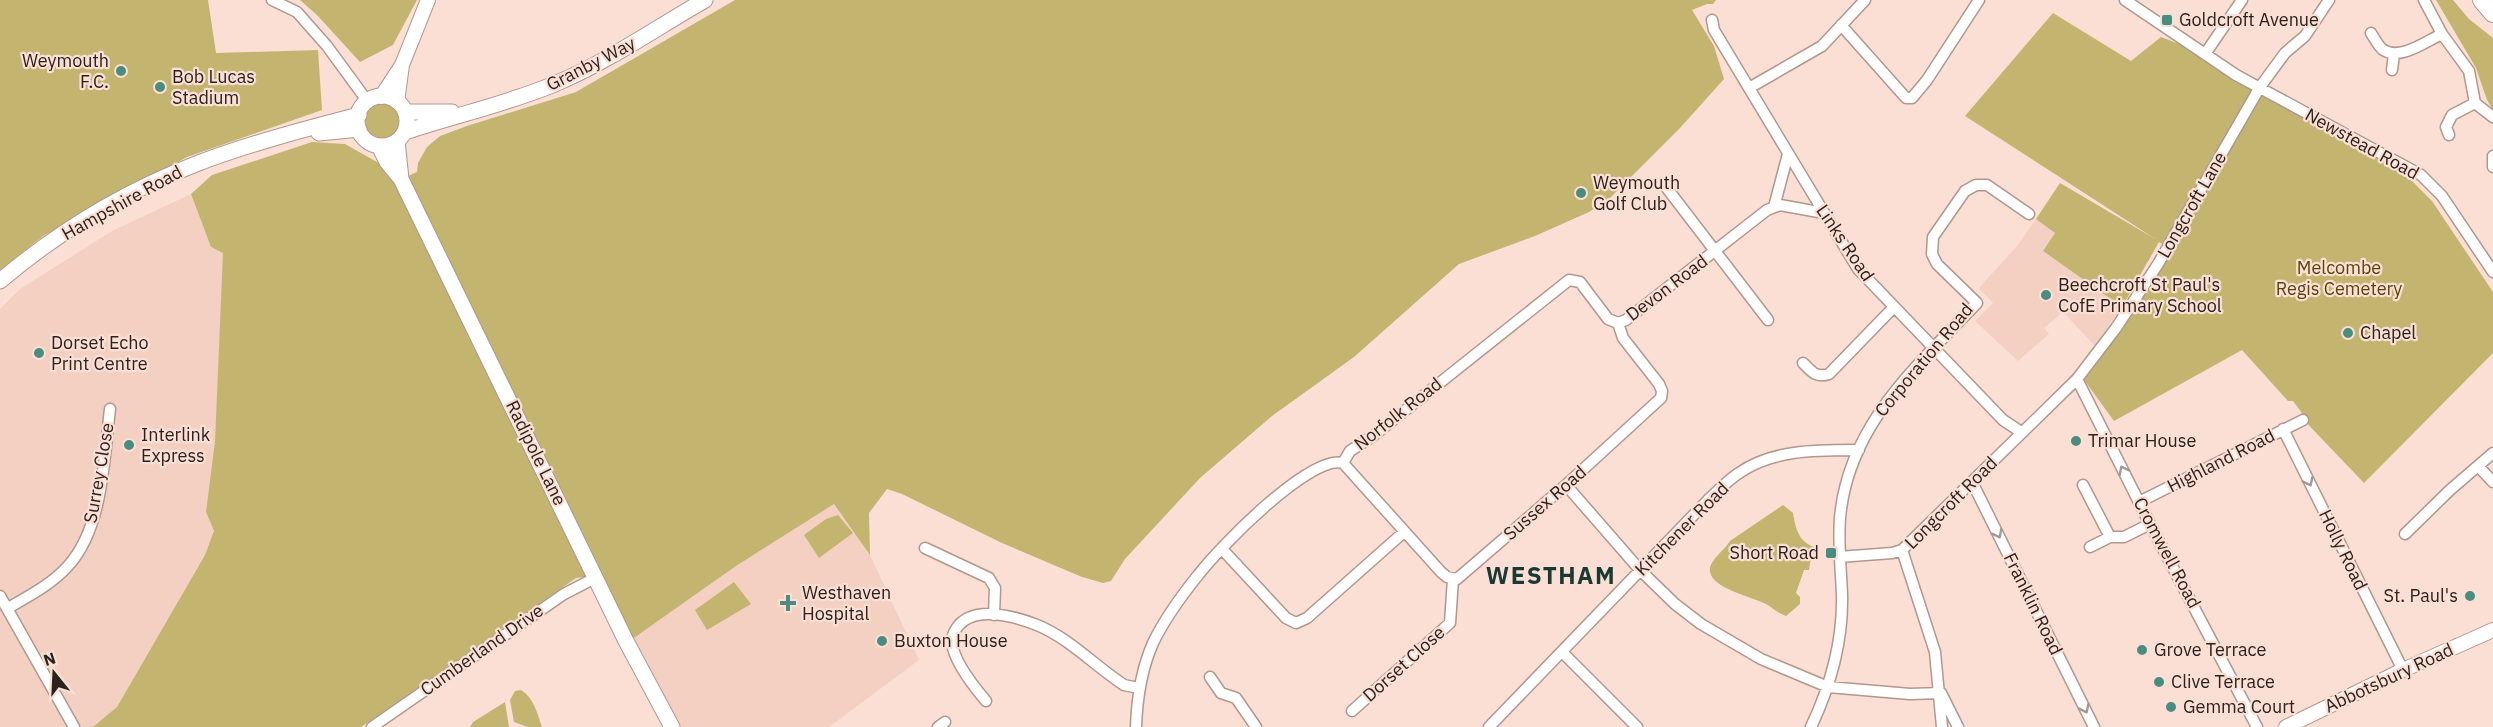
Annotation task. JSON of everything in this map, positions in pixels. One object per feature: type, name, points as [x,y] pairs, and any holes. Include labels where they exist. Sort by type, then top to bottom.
[{"type":"highway","points":[[2482,0],[2493,13]]},
{"type":"main road","name":"Granby Way","points":[[401,136],[470,112],[511,101],[559,82],[618,52],[705,0]]},
{"type":"main road","points":[[401,107],[407,122],[401,136],[389,145],[379,146],[366,140],[366,111],[401,107]]},
{"type":"main road","name":"Granby Way","points":[[401,107],[470,112]]},
{"type":"main road","name":"Hampshire Road","points":[[0,280],[80,223],[164,177],[243,148],[366,111]]},
{"type":"main road","name":"Radipole Lane","points":[[401,136],[401,179]]},
{"type":"main road","name":"Radipole Lane","points":[[379,146],[387,162],[401,179],[595,578],[672,727]]},
{"type":"street","points":[[272,0],[297,12],[327,46],[366,111],[402,64],[428,0]]},
{"type":"street","points":[[1749,88],[1822,46],[1864,0]]},
{"type":"street","points":[[1841,25],[1906,98],[1912,98],[1928,80],[1976,4],[1965,0]]},
{"type":"street","name":"Newstead Road","points":[[2125,0],[2236,75],[2421,175],[2442,196],[2493,272]]},
{"type":"street","points":[[2205,54],[2242,0]]},
{"type":"street","name":"Longcroft Lane","points":[[2077,379],[2116,328],[2158,264],[2260,87],[2285,53],[2305,36],[2329,0]]},
{"type":"street","points":[[2424,0],[2442,34],[2469,71],[2475,103],[2493,117]]},
{"type":"street","name":"Links Road","points":[[1712,20],[1714,30],[1858,269],[2003,420],[2021,432]]},
{"type":"street","points":[[2371,33],[2382,49],[2394,54],[2406,51],[2442,34]]},
{"type":"street","points":[[2392,70],[2394,54]]},
{"type":"street","points":[[401,107],[402,64]]},
{"type":"street","points":[[2449,135],[2446,127],[2452,115],[2475,103]]},
{"type":"street","points":[[1788,154],[1774,207],[1785,205],[1824,213]]},
{"type":"street","points":[[2493,156],[2493,167]]},
{"type":"street","name":"Corporation Road","points":[[1811,727],[1828,687],[1840,630],[1842,595],[1839,557],[1843,499],[1858,450],[1890,394],[1977,303],[1937,264],[1932,254],[1933,237],[1965,191],[1976,185],[1987,185],[2029,214]]},
{"type":"street","name":"Devon Road","points":[[1666,187],[1768,320]]},
{"type":"street","name":"Devon Road","points":[[1618,323],[1626,320],[1774,207]]},
{"type":"street","name":"Norfolk Road","points":[[1136,727],[1139,688],[1147,658],[1160,629],[1200,572],[1250,520],[1300,479],[1328,462],[1343,463],[1350,451],[1373,436],[1569,280],[1581,282],[1608,319],[1618,323]]},
{"type":"street","points":[[1803,363],[1816,375],[1829,374],[1893,308]]},
{"type":"street","name":"Sussex Road","points":[[1453,579],[1461,577],[1661,398],[1659,384],[1623,338],[1618,323]]},
{"type":"street","name":"Longcroft Road","points":[[1942,727],[1941,693],[1935,652],[1902,550],[2077,379]]},
{"type":"street","name":"Cromwell Road","points":[[2077,379],[2257,727]]},
{"type":"street","name":"Surrey Close","points":[[8,608],[45,586],[67,567],[82,548],[93,522],[102,475],[110,409]]},
{"type":"street","name":"Highland Road","points":[[2139,502],[2303,420]]},
{"type":"street","name":"Holly Road","points":[[2283,429],[2403,670]]},
{"type":"street","name":"Kitchener Road","points":[[1489,727],[1710,498],[1740,472],[1772,458],[1808,451],[1858,450]]},
{"type":"street","points":[[2405,534],[2450,490],[2493,453]]},
{"type":"street","points":[[1343,463],[1441,572],[1453,579]]},
{"type":"street","points":[[2478,466],[2493,482]]},
{"type":"street","name":"Franklin Road","points":[[1972,482],[2094,727]]},
{"type":"street","points":[[1566,485],[1640,570],[1675,604],[1701,624],[1761,659],[1828,687],[1910,694],[1941,693],[1958,727]]},
{"type":"street","points":[[2083,485],[2110,537]]},
{"type":"street","points":[[2090,547],[2110,537],[2124,537],[2150,524]]},
{"type":"street","points":[[1222,549],[1286,618],[1296,623],[1307,618],[1404,532]]},
{"type":"street","points":[[925,548],[989,578],[995,588],[994,615]]},
{"type":"street","points":[[1839,557],[1892,553],[1902,550]]},
{"type":"street","name":"Cumberland Drive","points":[[372,727],[564,594],[595,578]]},
{"type":"street","name":"Dorset Close","points":[[1352,711],[1450,623],[1453,579]]},
{"type":"street","points":[[0,596],[74,727]]},
{"type":"street","points":[[986,701],[974,687],[952,641],[962,621],[976,615],[994,615],[1022,621],[1051,632],[1124,685],[1139,688]]},
{"type":"street","name":"Abbotsbury Road","points":[[2286,727],[2403,670],[2493,630]]},
{"type":"street","points":[[1562,652],[1634,726]]},
{"type":"street","points":[[1210,677],[1221,693],[1236,698],[1256,727]]},
{"type":"shaded area","points":[[191,194],[211,247],[224,252],[215,441],[206,512],[214,531],[205,555],[117,707],[104,719],[93,727],[0,727],[0,309],[20,289],[112,231]]},
{"type":"shaded area","name":"Beechcroft St Paul's CofE Primary School","points":[[2036,219],[2055,233],[2043,251],[2122,307],[2095,346],[2063,312],[2044,328],[2049,334],[2018,361],[1975,321],[1993,303],[1979,288],[2017,246]]},
{"type":"shaded area","name":"Westhaven Hospital","points":[[834,504],[870,555],[919,660],[829,727],[680,727],[631,640],[736,566]]},
{"type":"green space","name":"Bob Lucas Stadium","points":[[0,0],[208,0],[216,53],[318,50],[322,110],[187,157],[43,236],[0,270]]},
{"type":"green space","points":[[300,0],[417,0],[393,45],[360,62]]},
{"type":"green space","name":"Weymouth Golf Club","points":[[735,0],[1716,0],[1713,4],[1692,10],[1714,46],[1724,79],[1680,128],[1606,202],[1535,236],[1459,264],[1354,357],[1272,416],[1200,478],[1125,559],[1111,581],[1103,583],[1082,577],[1002,543],[902,494],[887,489],[869,513],[870,555],[834,504],[736,566],[631,640],[600,575],[576,578],[361,727],[93,727],[117,707],[205,555],[214,531],[206,512],[215,441],[223,253],[211,247],[191,194],[212,175],[312,142],[345,144],[384,166],[394,182],[417,172],[418,163],[427,147],[440,136],[576,92]]},
{"type":"green space","points":[[2436,0],[2453,0],[2469,19],[2493,38],[2493,110],[2487,100],[2476,68]]},
{"type":"green space","name":"Melcombe Regis Cemetery","points":[[2053,13],[2131,61],[2161,37],[2205,54],[2409,178],[2432,201],[2493,292],[2493,353],[2364,483],[2300,416],[2302,413],[2293,401],[2288,401],[2242,350],[2114,421],[2082,377],[2170,249],[2159,242],[2122,307],[2043,251],[2055,233],[2036,219],[2060,183],[2157,240],[1965,116]]},
{"type":"green space","points":[[382,104],[394,109],[399,121],[394,133],[382,138],[370,133],[365,121],[370,109]]},
{"type":"green space","points":[[1783,505],[1793,513],[1802,539],[1817,548],[1811,558],[1809,570],[1804,570],[1796,593],[1800,597],[1800,604],[1786,616],[1766,604],[1726,588],[1713,578],[1710,572],[1714,560],[1730,541]]},
{"type":"green space","points":[[838,515],[853,533],[819,558],[804,535],[826,519]]},
{"type":"green space","points":[[734,582],[751,604],[707,630],[695,610]]},
{"type":"green space","points":[[521,690],[532,702],[542,727],[528,727],[514,722],[510,700],[515,691]]},
{"type":"green space","points":[[505,702],[509,727],[470,727],[473,722]]},
{"type":"place","name":"Goldcroft Avenue","points":[[2167,20]]},
{"type":"place","name":"Weymouth F.C.","points":[[121,71]]},
{"type":"place","name":"Bob Lucas Stadium","points":[[160,87]]},
{"type":"place","name":"Weymouth Golf Club","points":[[1581,193]]},
{"type":"place","name":"Beechcroft St Paul's CofE Primary School","points":[[2046,295]]},
{"type":"place","name":"Chapel","points":[[2348,333]]},
{"type":"place","name":"Dorset Echo Print Centre","points":[[39,353]]},
{"type":"place","name":"Trimar House","points":[[2076,441]]},
{"type":"place","name":"Interlink Express","points":[[129,445]]},
{"type":"place","name":"Short Road","points":[[1831,553]]},
{"type":"place","name":"St. Paul's","points":[[2470,596]]},
{"type":"place","name":"Westhaven Hospital","points":[[788,603]]},
{"type":"place","name":"Buxton House","points":[[882,641]]},
{"type":"place","name":"Grove Terrace","points":[[2142,650]]},
{"type":"place","name":"Clive Terrace","points":[[2159,682]]},
{"type":"place","name":"Gemma Court","points":[[2171,707]]},
{"type":"district","name":"WESTHAM","points":[[1551,576]]}]
